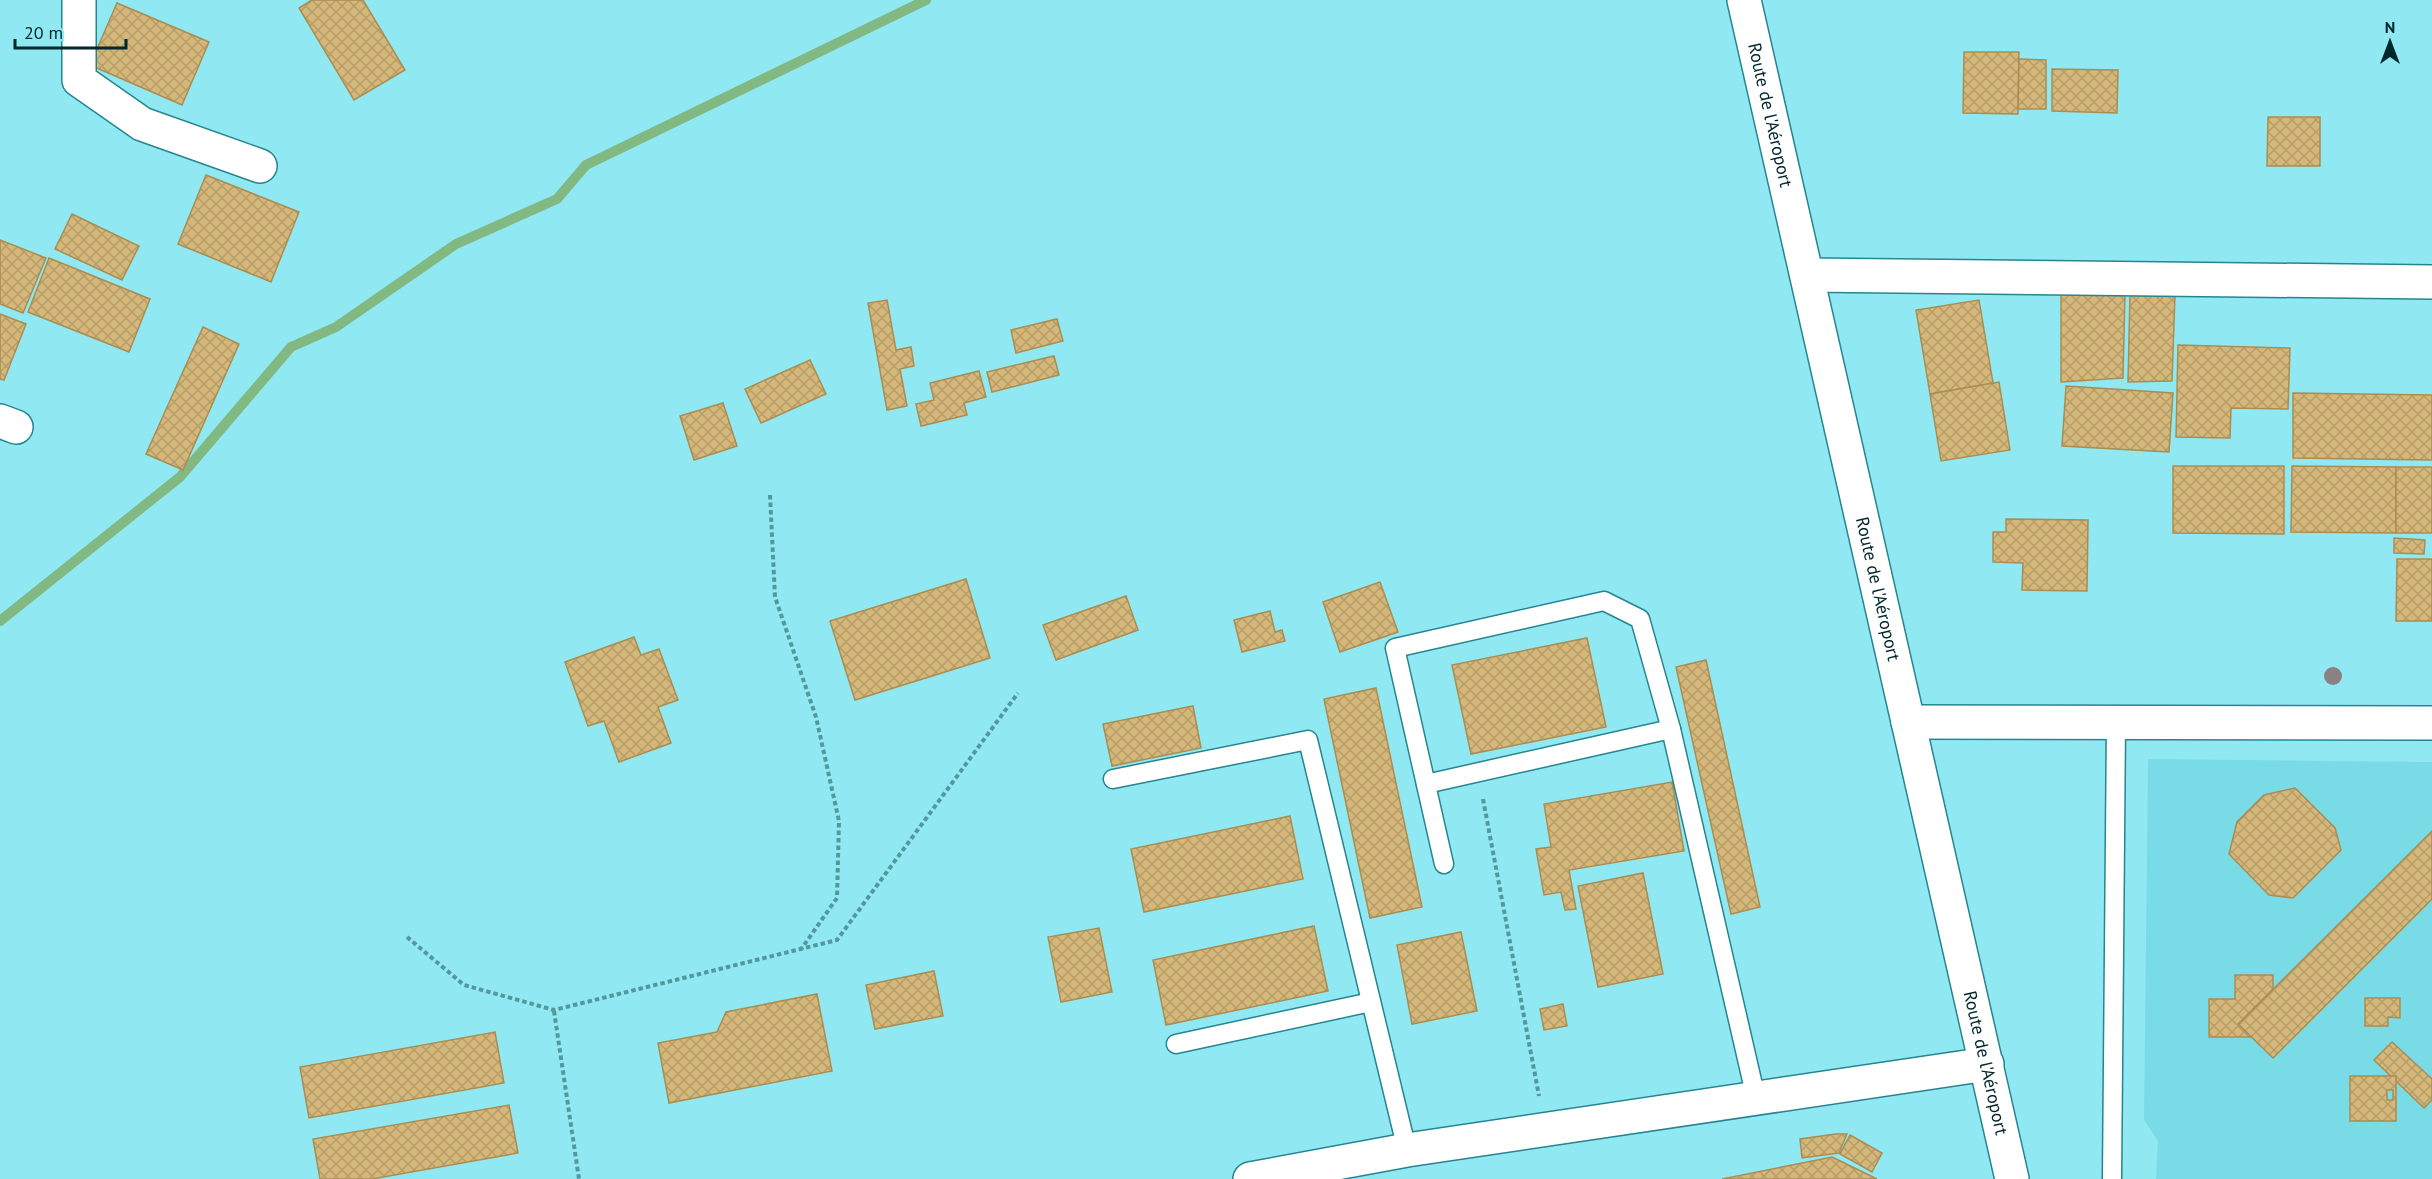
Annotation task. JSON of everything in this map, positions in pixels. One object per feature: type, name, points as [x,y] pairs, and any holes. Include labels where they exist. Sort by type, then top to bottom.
[{"type":"street","points":[[79,0],[79,80],[142,124],[260,166]]},
{"type":"street","name":"Route de l'Aéroport","points":[[1744,0],[2012,1179]]},
{"type":"street","points":[[1807,275],[2432,282]]},
{"type":"street","points":[[1908,722],[2432,723]]},
{"type":"street","points":[[1250,1179],[1407,1150],[1987,1064]]},
{"type":"lane","points":[[1444,864],[1395,648],[1604,601],[1640,619],[1671,729],[1756,1098]]},
{"type":"lane","points":[[2112,1179],[2116,723]]},
{"type":"lane","points":[[1426,784],[1671,729]]},
{"type":"lane","points":[[1113,779],[1308,740],[1407,1150]]},
{"type":"lane","points":[[1176,1044],[1371,1002]]},
{"type":"path","points":[[770,495],[774,597],[816,717],[839,821],[837,898],[801,949]]},
{"type":"path","points":[[407,937],[464,985],[554,1010],[837,940],[1018,693]]},
{"type":"path","points":[[1478,772],[1545,1129]]},
{"type":"path","points":[[554,1010],[579,1179]]},
{"type":"shaded area","points":[[2148,759],[2432,762],[2432,1179],[2156,1179],[2158,1141],[2144,1120]]},
{"type":"building","points":[[312,0],[363,0],[405,70],[354,100],[299,8]]},
{"type":"building","points":[[117,3],[209,42],[182,105],[90,65]]},
{"type":"building","points":[[1964,52],[2019,52],[2018,114],[1963,113]]},
{"type":"building","points":[[2019,59],[2046,60],[2046,109],[2018,109]]},
{"type":"building","points":[[2052,69],[2118,70],[2117,113],[2052,111]]},
{"type":"building","points":[[2268,117],[2320,117],[2320,166],[2267,166]]},
{"type":"building","points":[[206,175],[299,212],[271,282],[178,244]]},
{"type":"building","points":[[72,214],[139,246],[122,280],[55,249]]},
{"type":"building","points":[[0,240],[46,258],[23,313],[0,304]]},
{"type":"building","points":[[49,258],[150,299],[129,352],[28,312]]},
{"type":"building","points":[[2061,292],[2125,293],[2123,378],[2061,382]]},
{"type":"building","points":[[2130,293],[2175,294],[2172,381],[2128,382]]},
{"type":"building","points":[[887,300],[896,350],[911,347],[914,366],[900,369],[907,406],[887,410],[868,303]]},
{"type":"building","points":[[1979,300],[1993,383],[1930,394],[1916,310]]},
{"type":"building","points":[[0,314],[26,324],[4,380],[0,379]]},
{"type":"building","points":[[1057,319],[1063,341],[1016,353],[1011,330]]},
{"type":"building","points":[[203,327],[239,344],[183,470],[146,454]]},
{"type":"building","points":[[2178,345],[2290,348],[2288,409],[2231,408],[2230,438],[2176,437]]},
{"type":"building","points":[[1054,356],[1059,375],[992,392],[987,372]]},
{"type":"building","points":[[810,360],[826,394],[761,423],[745,389]]},
{"type":"building","points":[[979,371],[986,397],[964,403],[967,415],[921,426],[916,404],[934,400],[930,383]]},
{"type":"building","points":[[1999,382],[2010,450],[1941,461],[1930,394]]},
{"type":"building","points":[[2066,386],[2173,393],[2169,452],[2062,446]]},
{"type":"building","points":[[2293,393],[2432,395],[2432,460],[2293,458]]},
{"type":"building","points":[[723,403],[737,446],[694,460],[680,416]]},
{"type":"building","points":[[2173,466],[2284,466],[2284,534],[2173,533]]},
{"type":"building","points":[[2292,466],[2396,467],[2396,533],[2291,532]]},
{"type":"building","points":[[2396,467],[2432,467],[2432,533],[2396,533]]},
{"type":"building","points":[[2006,519],[2088,520],[2087,591],[2022,590],[2023,563],[1993,562],[1993,532],[2006,532]]},
{"type":"building","points":[[2394,538],[2425,540],[2424,554],[2394,553]]},
{"type":"building","points":[[2397,559],[2432,559],[2432,621],[2396,621]]},
{"type":"building","points":[[966,579],[990,658],[855,700],[830,621]]},
{"type":"building","points":[[1380,582],[1398,632],[1340,652],[1323,602]]},
{"type":"building","points":[[1126,596],[1138,630],[1056,660],[1043,625]]},
{"type":"building","points":[[1270,611],[1275,632],[1282,630],[1285,641],[1242,652],[1234,620]]},
{"type":"building","points":[[634,637],[641,655],[659,649],[678,700],[658,707],[671,743],[619,762],[604,721],[588,726],[565,662]]},
{"type":"building","points":[[1587,638],[1606,727],[1471,754],[1452,665]]},
{"type":"building","points":[[1706,660],[1760,907],[1731,914],[1676,667]]},
{"type":"building","points":[[1376,688],[1422,907],[1370,918],[1324,699]]},
{"type":"building","points":[[1193,706],[1201,748],[1112,766],[1103,724]]},
{"type":"building","points":[[1672,782],[1684,851],[1569,870],[1576,909],[1565,910],[1561,892],[1544,895],[1536,849],[1551,847],[1544,804]]},
{"type":"building","points":[[2295,788],[2335,828],[2341,850],[2293,898],[2269,895],[2229,854],[2237,822],[2264,795]]},
{"type":"building","points":[[1290,816],[1303,879],[1144,912],[1131,849]]},
{"type":"building","points":[[2432,831],[2432,899],[2273,1058],[2238,1024]]},
{"type":"building","points":[[1643,873],[1663,974],[1598,987],[1578,886]]},
{"type":"building","points":[[1314,926],[1328,991],[1166,1025],[1153,960]]},
{"type":"building","points":[[1099,928],[1112,992],[1061,1002],[1048,937]]},
{"type":"building","points":[[1461,932],[1477,1011],[1412,1024],[1397,945]]},
{"type":"building","points":[[934,971],[943,1016],[875,1029],[866,985]]},
{"type":"building","points":[[2235,975],[2273,975],[2273,989],[2238,1024],[2251,1037],[2209,1037],[2209,999],[2235,999]]},
{"type":"building","points":[[817,994],[832,1071],[669,1103],[658,1043],[717,1032],[726,1012]]},
{"type":"building","points":[[2365,998],[2400,998],[2400,1018],[2388,1017],[2388,1026],[2365,1026]]},
{"type":"building","points":[[1563,1004],[1567,1026],[1544,1030],[1540,1009]]},
{"type":"building","points":[[495,1032],[504,1083],[309,1118],[300,1067]]},
{"type":"building","points":[[2392,1042],[2432,1079],[2432,1100],[2424,1108],[2374,1060]]},
{"type":"building","points":[[2350,1076],[2396,1076],[2396,1121],[2350,1121]],"holes":[[[2387,1090],[2393,1090],[2393,1100],[2387,1100]]]},
{"type":"building","points":[[509,1105],[518,1153],[372,1179],[320,1179],[313,1139]]},
{"type":"building","points":[[1847,1134],[1839,1153],[1802,1158],[1800,1139]]},
{"type":"building","points":[[1850,1135],[1882,1153],[1872,1172],[1840,1154]]},
{"type":"building","points":[[1832,1157],[1877,1179],[1722,1179]]},
{"type":"waterway","points":[[0,621],[180,477],[291,347],[336,327],[456,244],[557,199],[586,165],[926,0]]}]
